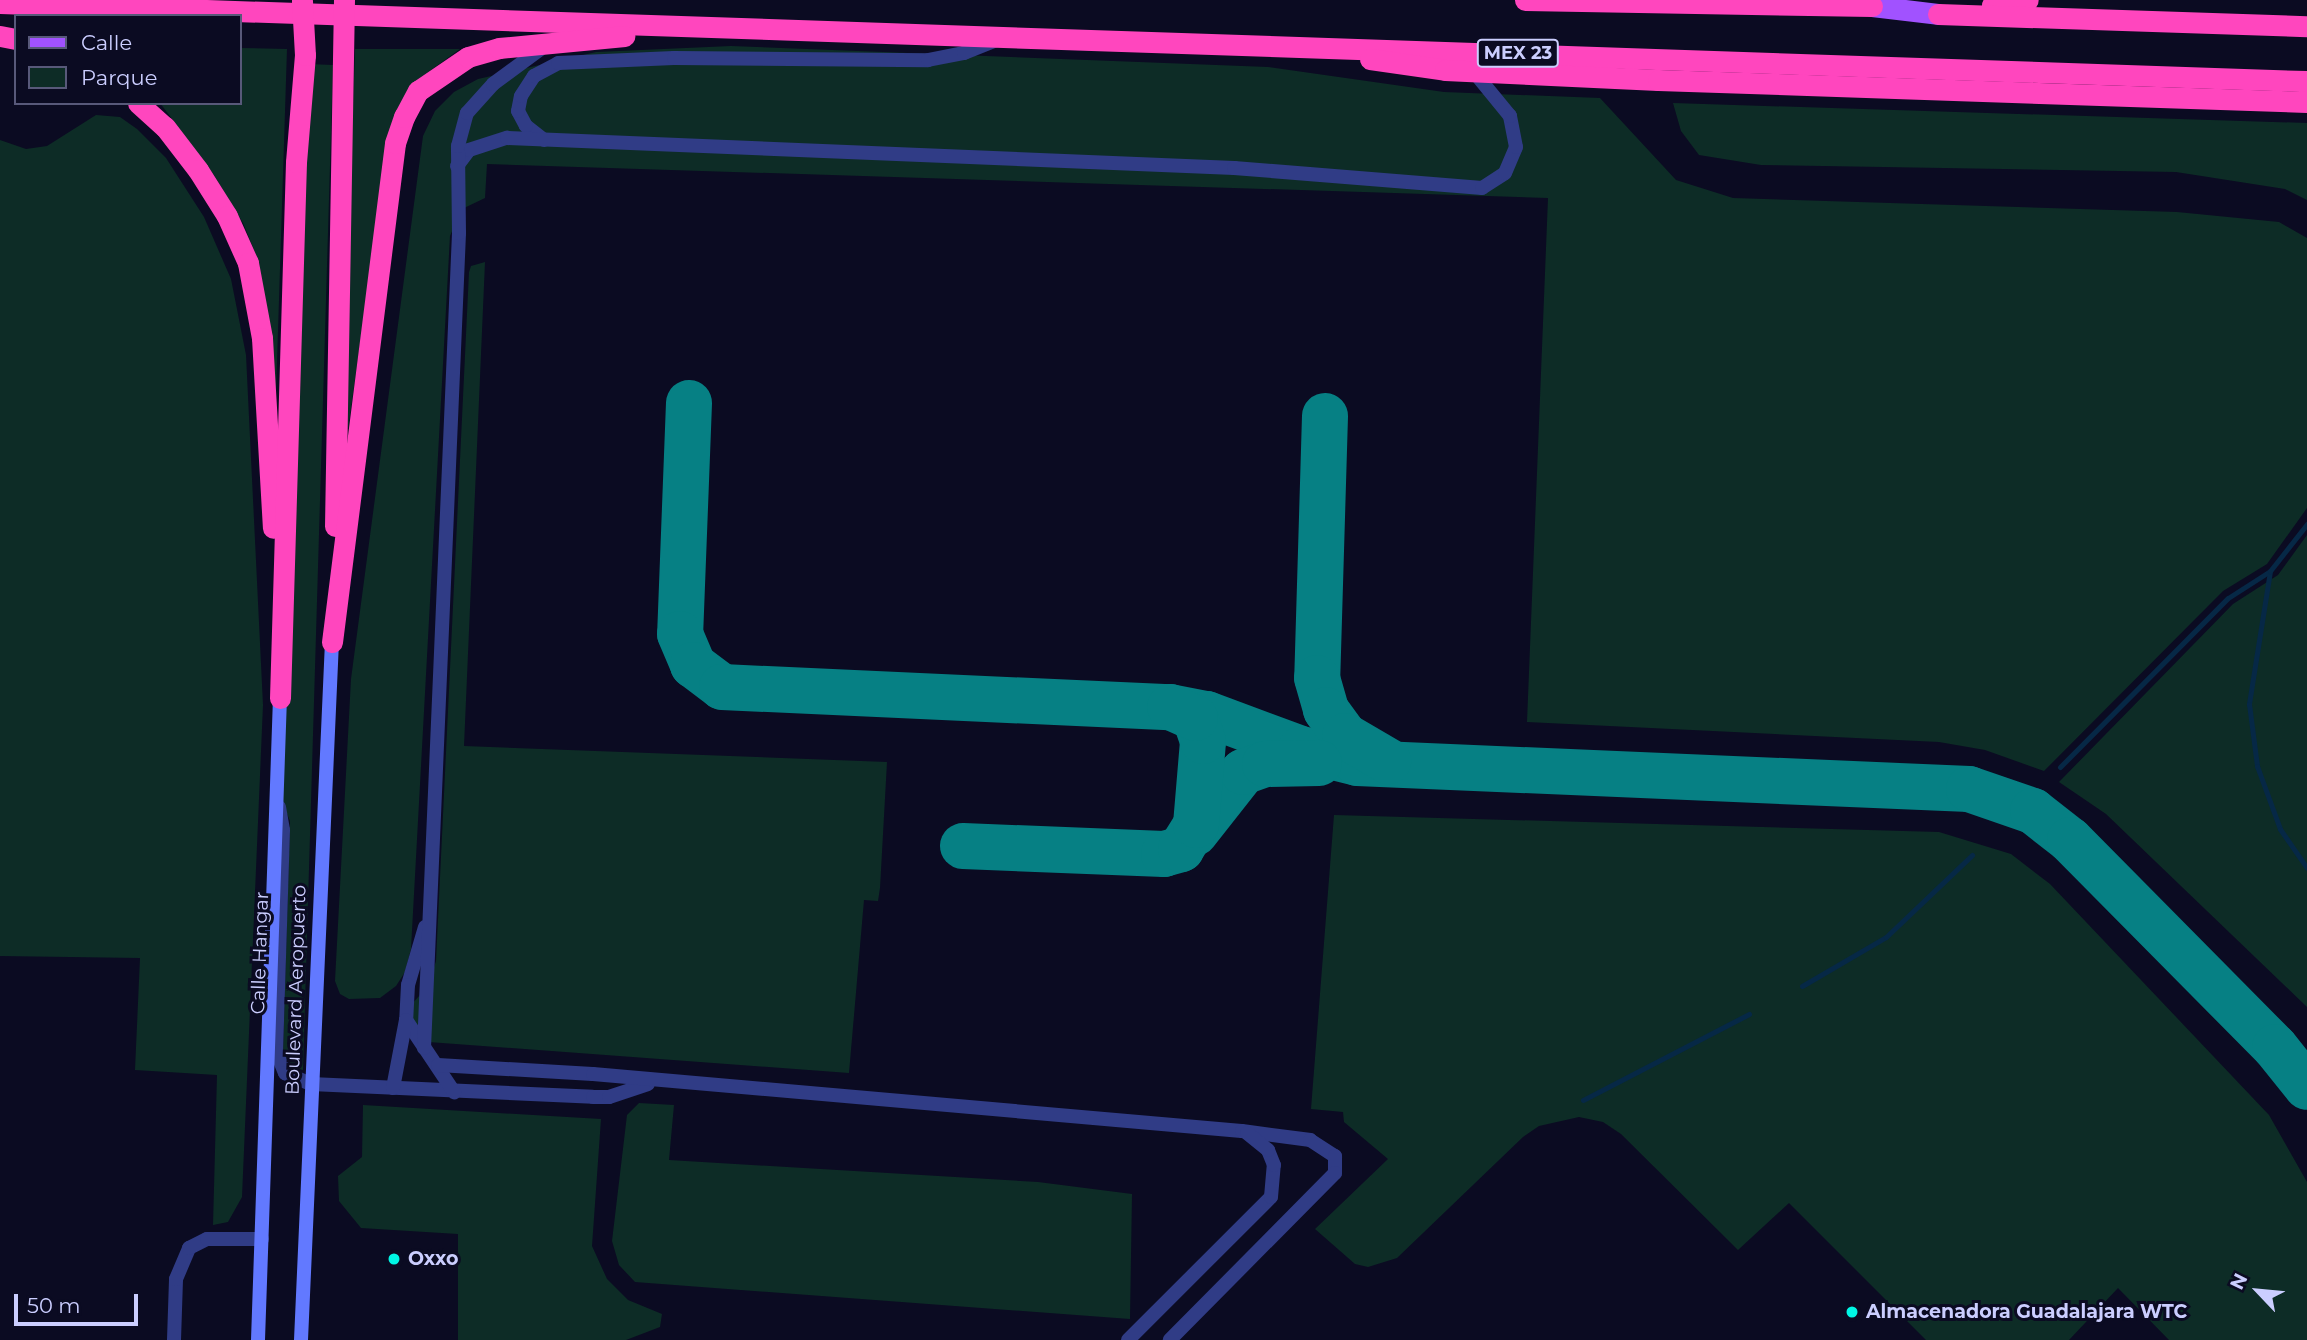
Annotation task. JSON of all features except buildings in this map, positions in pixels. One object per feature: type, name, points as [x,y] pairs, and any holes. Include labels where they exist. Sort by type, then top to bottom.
[{"type":"highway","points":[[280,698],[296,176],[305,55],[302,0]]},
{"type":"highway","points":[[332,642],[346,57],[344,0]]},
{"type":"highway","points":[[1525,0],[1866,3]]},
{"type":"highway","points":[[1938,13],[2028,0]]},
{"type":"highway","name":"MEX 23","points":[[0,3],[2307,81]]},
{"type":"highway","points":[[1938,13],[2307,26]]},
{"type":"highway","points":[[332,642],[395,143],[404,117],[418,91],[468,57],[551,41],[729,28]]},
{"type":"highway","points":[[1271,44],[1474,72],[2307,102]]},
{"type":"highway","points":[[140,105],[165,127],[198,170],[227,216],[248,263],[261,338],[280,698]]},
{"type":"main road","points":[[1866,3],[1938,13]]},
{"type":"street","points":[[544,140],[526,126],[518,111],[521,96],[534,76],[558,63],[674,58],[928,60],[964,53],[1005,36]]},
{"type":"street","points":[[424,1048],[459,243],[457,166],[467,113],[493,84],[551,41]]},
{"type":"street","points":[[457,166],[469,150],[484,142],[544,140],[1234,168],[1482,188],[1505,173],[1516,147],[1510,116],[1474,72]]},
{"type":"street","name":"Boulevard Aeropuerto","points":[[301,1340],[332,642]]},
{"type":"street","name":"Boulevard Aeropuerto","points":[[258,1340],[280,698]]},
{"type":"street","name":"Calle Hangar","points":[[278,803],[283,830],[276,1060],[285,1073],[311,1084]]},
{"type":"street","points":[[393,1088],[406,1020],[408,985],[430,912]]},
{"type":"street","points":[[406,1020],[454,1092]]},
{"type":"street","points":[[438,1065],[1242,1131],[1310,1140],[1335,1156],[1335,1173],[1170,1340]]},
{"type":"street","points":[[311,1084],[609,1097],[653,1082]]},
{"type":"street","points":[[1128,1340],[1271,1197],[1275,1165],[1257,1138],[1242,1131]]},
{"type":"street","points":[[174,1340],[176,1279],[188,1248],[207,1239],[262,1238]]},
{"type":"green space","points":[[731,46],[1268,67],[1444,92],[1600,98],[1676,180],[1733,198],[2177,212],[2279,222],[2307,238],[2307,508],[2267,564],[2223,591],[2044,771],[1985,750],[1939,742],[1527,722],[1548,198],[487,164],[485,198],[462,209],[450,236],[411,949],[405,972],[396,986],[380,998],[349,999],[340,994],[335,981],[351,679],[423,136],[435,111],[454,92],[478,79],[596,52]]},
{"type":"green space","points":[[242,48],[287,49],[276,394],[259,262],[243,223],[214,175],[162,105],[242,105]]},
{"type":"green space","points":[[355,49],[460,49],[413,83],[388,142],[340,487]]},
{"type":"green space","points":[[308,64],[333,65],[303,1070],[294,1068],[283,1053],[290,821],[281,799]]},
{"type":"green space","points":[[1673,103],[2307,123],[2307,200],[2285,189],[2176,172],[1761,165],[1699,155],[1681,131]]},
{"type":"green space","points":[[96,115],[120,117],[137,129],[166,158],[204,217],[231,279],[246,355],[263,705],[242,1197],[228,1222],[213,1225],[217,1075],[135,1070],[140,958],[0,956],[0,140],[26,149],[47,146]]},
{"type":"green space","points":[[485,262],[464,746],[887,762],[880,888],[878,901],[864,900],[849,1073],[415,1041],[411,1005],[428,986],[436,961],[469,272],[471,266]]},
{"type":"green space","points":[[2307,535],[2307,1007],[2106,814],[2059,782],[2233,604],[2278,575]]},
{"type":"green space","points":[[1334,815],[1939,832],[2011,854],[2050,884],[2269,1115],[2307,1182],[2307,1340],[2169,1340],[2118,1288],[2069,1340],[1926,1340],[1789,1203],[1738,1250],[1621,1134],[1603,1122],[1579,1117],[1539,1126],[1523,1137],[1397,1258],[1368,1267],[1355,1264],[1315,1229],[1388,1159],[1344,1122],[1343,1112],[1311,1109]]},
{"type":"green space","points":[[639,1103],[674,1105],[669,1160],[1038,1182],[1132,1194],[1130,1319],[635,1282],[619,1265],[612,1241],[627,1115]]},
{"type":"green space","points":[[363,1105],[601,1119],[592,1246],[607,1279],[628,1300],[662,1314],[660,1327],[626,1340],[458,1340],[458,1234],[361,1228],[339,1201],[338,1176],[362,1157]]},
{"type":"waterway","points":[[2060,767],[2228,598],[2270,571],[2307,524]]},
{"type":"waterway","points":[[2270,571],[2249,704],[2257,766],[2280,829],[2307,868]]},
{"type":"waterway","points":[[1802,986],[1886,937],[1972,855]]},
{"type":"waterway","points":[[1583,1100],[1749,1014]]},
{"type":"taxiway","points":[[689,403],[680,634],[693,665],[722,687],[1170,707],[1207,714],[1301,749],[1357,763],[1969,789],[2033,811],[2070,840],[2275,1047],[2307,1087]]},
{"type":"taxiway","points":[[1325,416],[1317,678],[1326,710],[1345,736],[1388,761]]},
{"type":"taxiway","points":[[963,846],[1164,854],[1181,849],[1196,825],[1203,741],[1195,718],[1170,707]]},
{"type":"taxiway","points":[[1195,833],[1243,772],[1265,764],[1319,763]]},
{"type":"place","name":"Oxxo","points":[[394,1259]]},
{"type":"place","name":"Almacenadora Guadalajara WTC","points":[[1852,1312]]}]
